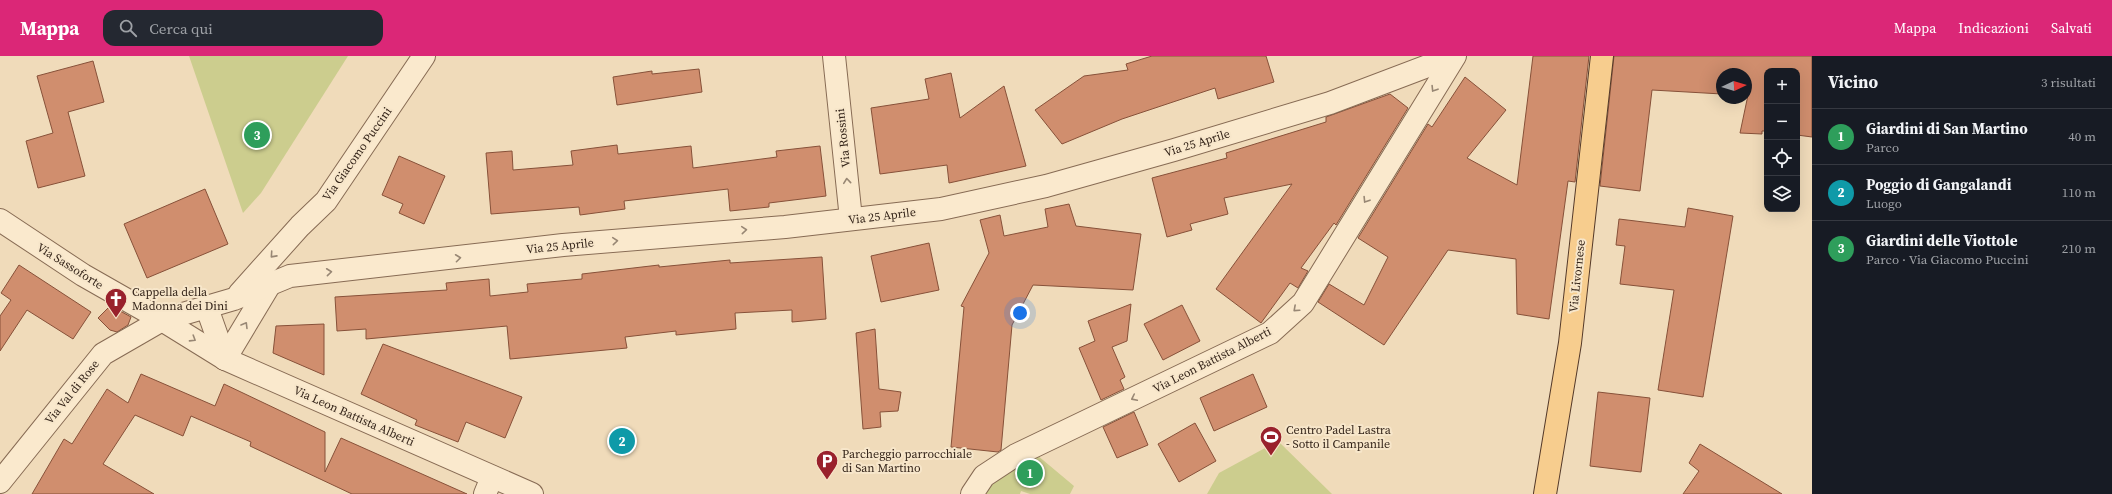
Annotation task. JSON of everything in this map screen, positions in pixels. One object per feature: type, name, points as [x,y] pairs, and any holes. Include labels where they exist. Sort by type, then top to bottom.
[{"type":"main road","name":"Via Livornese","points":[[1545,494],[1570,343],[1602,56]]},
{"type":"street","name":"Via Giacomo Puccini","points":[[234,299],[300,226],[326,201],[424,56]]},
{"type":"street","name":"Via Rossini","points":[[834,56],[852,219]]},
{"type":"street","name":"Via 25 Aprile","points":[[234,299],[290,276],[563,245],[785,227],[941,209],[1046,186],[1174,150],[1330,103],[1455,56]]},
{"type":"street","name":"Via Leon Battista Alberti","points":[[972,494],[984,476],[1016,455],[1270,333],[1303,303],[1455,56]]},
{"type":"street","name":"Via Sassoforte","points":[[0,220],[83,276],[162,320],[224,358]]},
{"type":"street","points":[[290,276],[300,226]]},
{"type":"street","points":[[224,358],[270,284]]},
{"type":"street","name":"Via Val di Rose","points":[[0,482],[103,354],[162,320],[234,299]]},
{"type":"street","points":[[207,308],[224,358]]},
{"type":"street","name":"Via Leon Battista Alberti","points":[[224,358],[488,485],[532,494]]},
{"type":"green space","points":[[189,56],[348,56],[261,193],[243,213]]},
{"type":"green space","name":"Centro Padel Lastra - Sotto il Campanile","points":[[1278,441],[1332,494],[1207,494],[1219,473]]},
{"type":"green space","points":[[1037,455],[1074,486],[1070,494],[1030,494],[1021,491],[1020,494],[982,494],[992,479]]},
{"type":"building","points":[[1152,56],[1266,56],[1274,82],[1218,99],[1215,88],[1122,119],[1062,144],[1035,110],[1084,76],[1128,70],[1126,64]]},
{"type":"building","points":[[1533,56],[1589,56],[1575,182],[1568,181],[1549,319],[1517,314],[1516,259],[1448,250],[1384,345],[1318,302],[1329,284],[1364,305],[1388,257],[1358,238],[1428,124],[1432,127],[1465,77],[1506,110],[1467,158],[1517,185]]},
{"type":"building","points":[[1614,56],[1812,56],[1812,137],[1800,135],[1800,68],[1764,68],[1764,131],[1762,131],[1762,134],[1740,133],[1746,104],[1752,104],[1752,68],[1716,68],[1716,94],[1652,90],[1640,191],[1600,186]]},
{"type":"building","points":[[93,61],[104,102],[68,112],[85,176],[38,188],[26,141],[53,133],[37,76]]},
{"type":"building","points":[[699,69],[702,92],[617,105],[613,77],[652,71],[652,74]]},
{"type":"building","points":[[951,73],[960,118],[1004,86],[1026,166],[949,183],[947,165],[880,174],[871,108],[929,99],[925,79]]},
{"type":"building","points":[[1390,94],[1408,108],[1336,225],[1334,223],[1301,268],[1308,271],[1298,288],[1290,283],[1261,323],[1216,289],[1292,184],[1224,198],[1228,214],[1190,224],[1192,230],[1167,237],[1152,178],[1227,158],[1226,153],[1326,122],[1326,117]]},
{"type":"building","points":[[617,145],[618,154],[691,146],[693,168],[777,157],[776,151],[820,146],[826,196],[769,203],[769,207],[730,211],[728,189],[624,201],[625,209],[580,215],[579,207],[491,214],[486,153],[512,151],[513,170],[573,165],[571,151]]},
{"type":"building","points":[[399,156],[445,176],[424,224],[399,213],[403,204],[382,195]]},
{"type":"building","points":[[205,189],[228,244],[147,278],[124,224]]},
{"type":"building","points":[[1069,204],[1076,226],[1141,234],[1133,290],[1033,285],[1012,325],[1001,450],[998,452],[951,447],[964,307],[961,306],[989,253],[980,220],[1000,215],[1004,236],[1048,227],[1045,209]]},
{"type":"building","points":[[1688,208],[1733,216],[1703,397],[1658,390],[1674,290],[1620,284],[1625,246],[1616,245],[1619,219],[1685,227]]},
{"type":"building","points":[[929,243],[939,290],[881,302],[871,256]]},
{"type":"building","points":[[822,257],[826,319],[792,322],[792,310],[735,313],[736,329],[676,335],[676,331],[625,337],[627,348],[510,359],[507,326],[366,339],[366,329],[337,331],[335,297],[447,290],[446,283],[489,279],[490,296],[528,292],[527,284],[582,279],[582,274],[659,265],[659,267],[730,260],[730,263]]},
{"type":"building","points":[[19,265],[91,312],[73,339],[27,310],[0,351],[0,316],[11,300],[1,293]]},
{"type":"building","points":[[1131,304],[1127,341],[1112,347],[1125,377],[1120,380],[1124,389],[1101,400],[1079,348],[1095,341],[1088,321]]},
{"type":"building","points":[[1182,305],[1200,341],[1163,360],[1144,324]]},
{"type":"building","name":"Cappella della Madonna dei Dini","points":[[109,307],[113,307],[131,317],[128,325],[117,332],[110,330],[98,318]]},
{"type":"building","points":[[324,324],[324,375],[273,353],[276,326]]},
{"type":"building","points":[[875,329],[879,389],[901,392],[898,411],[880,412],[881,427],[863,429],[856,333]]},
{"type":"building","points":[[383,344],[522,397],[505,438],[466,422],[458,442],[415,425],[417,420],[361,394]]},
{"type":"building","points":[[141,374],[215,406],[224,384],[325,432],[325,472],[341,438],[467,494],[352,494],[250,446],[251,442],[191,416],[183,436],[135,415],[103,464],[154,494],[32,494],[64,439],[72,444],[107,389],[128,403]]},
{"type":"building","points":[[1253,374],[1267,407],[1214,431],[1200,398]]},
{"type":"building","points":[[1598,392],[1650,398],[1641,472],[1590,466]]},
{"type":"building","points":[[1134,412],[1148,445],[1117,458],[1103,427]]},
{"type":"building","points":[[1195,423],[1216,461],[1179,482],[1158,444]]},
{"type":"building","points":[[1700,444],[1782,494],[1683,494],[1699,471],[1689,463]]},
{"type":"place","name":"Giardini delle Viottole","points":[[257,135]]},
{"type":"place","name":"Cappella della Madonna dei Dini","points":[[116,318]]},
{"type":"place","name":"Poggio di Gangalandi","points":[[622,441]]},
{"type":"place","name":"Centro Padel Lastra - Sotto il Campanile","points":[[1271,456]]},
{"type":"place","name":"Giardini di San Martino","points":[[1030,473]]},
{"type":"place","name":"Parcheggio parrocchiale di San Martino","points":[[827,480]]}]
